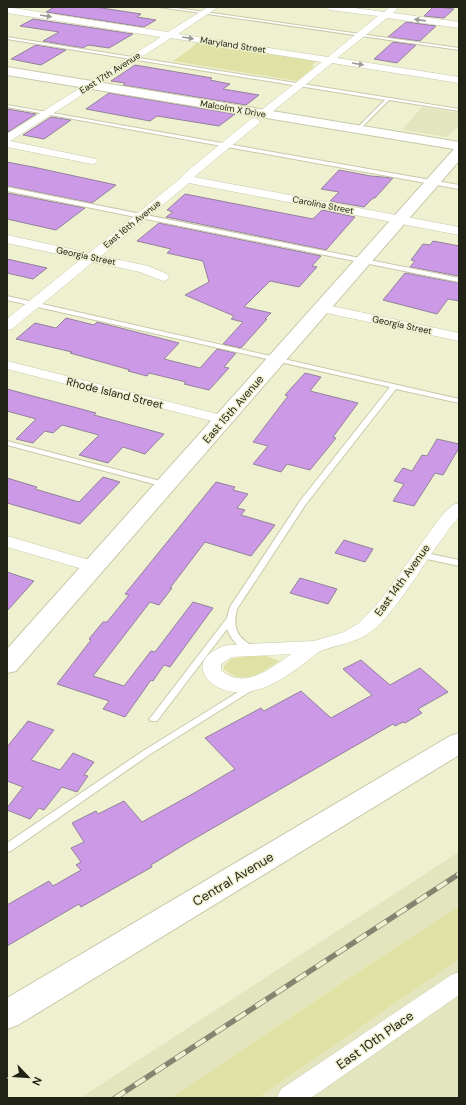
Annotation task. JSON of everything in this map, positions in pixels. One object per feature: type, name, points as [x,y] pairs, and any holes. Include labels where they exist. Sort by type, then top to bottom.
[{"type":"main road","name":"Malcolm X Drive","points":[[7,71],[92,85],[259,117],[360,129],[459,146]]},
{"type":"main road","name":"East 15th Avenue","points":[[10,656],[93,567],[224,420],[459,152]]},
{"type":"main road","name":"Central Avenue","points":[[7,1015],[459,743]]},
{"type":"street","points":[[7,19],[30,7]]},
{"type":"street","name":"East 17th Avenue","points":[[7,139],[214,7]]},
{"type":"street","points":[[330,7],[459,25]]},
{"type":"street","name":"East 16th Avenue","points":[[7,326],[188,179],[189,175],[259,117],[395,7]]},
{"type":"street","name":"Maryland Street","points":[[7,10],[459,80]]},
{"type":"street","points":[[7,144],[92,161]]},
{"type":"street","name":"Carolina Street","points":[[188,179],[459,231]]},
{"type":"street","name":"Georgia Street","points":[[7,239],[148,270],[163,277]]},
{"type":"street","name":"Georgia Street","points":[[322,308],[459,337]]},
{"type":"street","name":"Rhode Island Street","points":[[7,365],[224,420]]},
{"type":"street","name":"East 14th Avenue","points":[[314,647],[272,676],[253,685],[244,686],[224,682],[212,672],[211,666],[213,660],[228,651],[314,647],[338,641],[365,627],[386,606],[421,555],[448,519],[459,508]]},
{"type":"street","points":[[7,540],[93,567]]},
{"type":"street","name":"East 10th Place","points":[[290,1098],[459,982]]},
{"type":"lane","points":[[161,7],[459,50]]},
{"type":"lane","points":[[7,38],[459,110]]},
{"type":"lane","points":[[360,129],[388,99]]},
{"type":"lane","points":[[7,106],[459,187]]},
{"type":"lane","points":[[7,189],[459,280]]},
{"type":"lane","points":[[7,298],[459,401]]},
{"type":"lane","points":[[154,719],[229,620],[233,609],[303,503],[394,386]]},
{"type":"lane","points":[[7,444],[165,485]]},
{"type":"lane","points":[[421,555],[459,563]]},
{"type":"lane","points":[[229,620],[230,630],[250,649]]},
{"type":"lane","points":[[7,848],[146,753],[253,685]]},
{"type":"shaded area","points":[[198,42],[318,60],[312,65],[314,67],[297,81],[173,61]]},
{"type":"shaded area","points":[[422,107],[459,113],[459,125],[447,137],[402,130]]},
{"type":"shaded area","points":[[249,655],[267,656],[279,661],[252,676],[238,677],[224,669],[224,666],[231,659]]},
{"type":"shaded area","points":[[459,852],[459,906],[344,981],[171,1098],[80,1098]]},
{"type":"shaded area","points":[[459,906],[459,959],[258,1098],[171,1098],[344,981]]},
{"type":"shaded area","points":[[459,959],[459,1098],[258,1098]]},
{"type":"building","points":[[54,7],[95,7],[141,14],[137,17],[156,20],[144,27],[46,12]]},
{"type":"building","points":[[433,7],[454,9],[444,18],[424,16]]},
{"type":"building","points":[[33,19],[133,34],[109,48],[88,45],[83,48],[43,41],[59,32],[20,26]]},
{"type":"building","points":[[406,22],[436,26],[420,41],[388,37]]},
{"type":"building","points":[[393,42],[416,45],[397,63],[374,59]]},
{"type":"building","points":[[36,45],[66,50],[41,65],[11,59]]},
{"type":"building","points":[[135,65],[212,78],[210,80],[230,84],[223,89],[259,95],[246,105],[123,85],[125,83],[111,81]]},
{"type":"building","points":[[109,93],[235,114],[219,126],[157,116],[150,121],[86,109]]},
{"type":"building","points":[[7,109],[36,114],[8,132]]},
{"type":"building","points":[[51,117],[71,120],[44,139],[23,135]]},
{"type":"building","points":[[7,162],[116,185],[92,203],[7,186]]},
{"type":"building","points":[[339,170],[371,176],[393,178],[375,198],[373,198],[364,207],[330,201],[339,192],[321,189]]},
{"type":"building","points":[[7,193],[85,208],[56,230],[7,219]]},
{"type":"building","points":[[185,194],[313,219],[322,210],[355,217],[326,250],[166,217],[173,212],[167,210]]},
{"type":"building","points":[[159,223],[321,256],[312,266],[317,267],[299,287],[270,281],[244,307],[271,313],[241,348],[223,344],[243,322],[231,319],[234,316],[185,295],[209,282],[203,261],[167,253],[171,249],[137,241]]},
{"type":"building","points":[[433,241],[459,246],[459,276],[410,267],[415,261],[411,260],[423,244],[430,245]]},
{"type":"building","points":[[7,259],[47,268],[33,279],[7,273]]},
{"type":"building","points":[[405,273],[459,283],[459,301],[448,299],[437,314],[383,300]]},
{"type":"building","points":[[66,318],[94,325],[97,322],[179,343],[164,359],[200,368],[217,349],[236,353],[224,367],[229,368],[209,390],[184,384],[186,382],[149,373],[147,376],[128,371],[130,370],[70,353],[72,352],[16,339],[35,323],[56,328]]},
{"type":"building","points":[[305,373],[321,377],[310,391],[358,403],[333,437],[336,438],[310,470],[287,464],[281,472],[253,464],[268,446],[253,442],[288,396],[285,395]]},
{"type":"building","points":[[7,389],[96,413],[94,415],[164,434],[145,454],[123,447],[108,463],[79,455],[99,435],[62,425],[53,433],[45,431],[33,443],[16,439],[36,419],[7,411]]},
{"type":"building","points":[[437,439],[459,444],[459,448],[443,475],[435,473],[414,506],[393,501],[404,484],[394,481],[403,468],[412,471],[422,455],[427,456]]},
{"type":"building","points":[[103,477],[120,482],[80,524],[7,503],[7,478],[37,487],[35,489],[79,502]]},
{"type":"building","points":[[216,482],[235,487],[233,490],[248,494],[237,508],[245,510],[241,515],[275,525],[251,556],[205,542],[159,605],[150,602],[93,676],[124,686],[151,651],[155,652],[193,602],[213,608],[170,667],[164,665],[153,681],[151,680],[125,717],[103,709],[109,701],[57,684],[91,640],[89,639],[103,622],[107,622],[129,595],[125,594]]},
{"type":"building","points":[[344,540],[373,549],[365,562],[335,553]]},
{"type":"building","points":[[7,572],[34,581],[7,611]]},
{"type":"building","points":[[300,578],[337,589],[328,604],[290,593]]},
{"type":"building","points":[[361,660],[390,685],[420,668],[448,692],[418,709],[422,713],[405,723],[403,722],[395,726],[393,724],[187,843],[151,865],[152,867],[81,907],[79,904],[7,946],[7,905],[49,881],[53,886],[81,870],[76,865],[81,862],[71,848],[84,842],[72,823],[96,811],[98,814],[124,801],[142,822],[235,769],[205,738],[261,708],[264,711],[301,691],[331,718],[372,695],[343,669]]},
{"type":"building","points":[[28,721],[54,730],[31,760],[60,770],[73,753],[94,762],[84,775],[88,776],[77,792],[62,787],[44,810],[39,808],[30,819],[7,810],[23,787],[7,781],[7,747]]},
{"type":"railway","points":[[115,1098],[459,874]]}]
